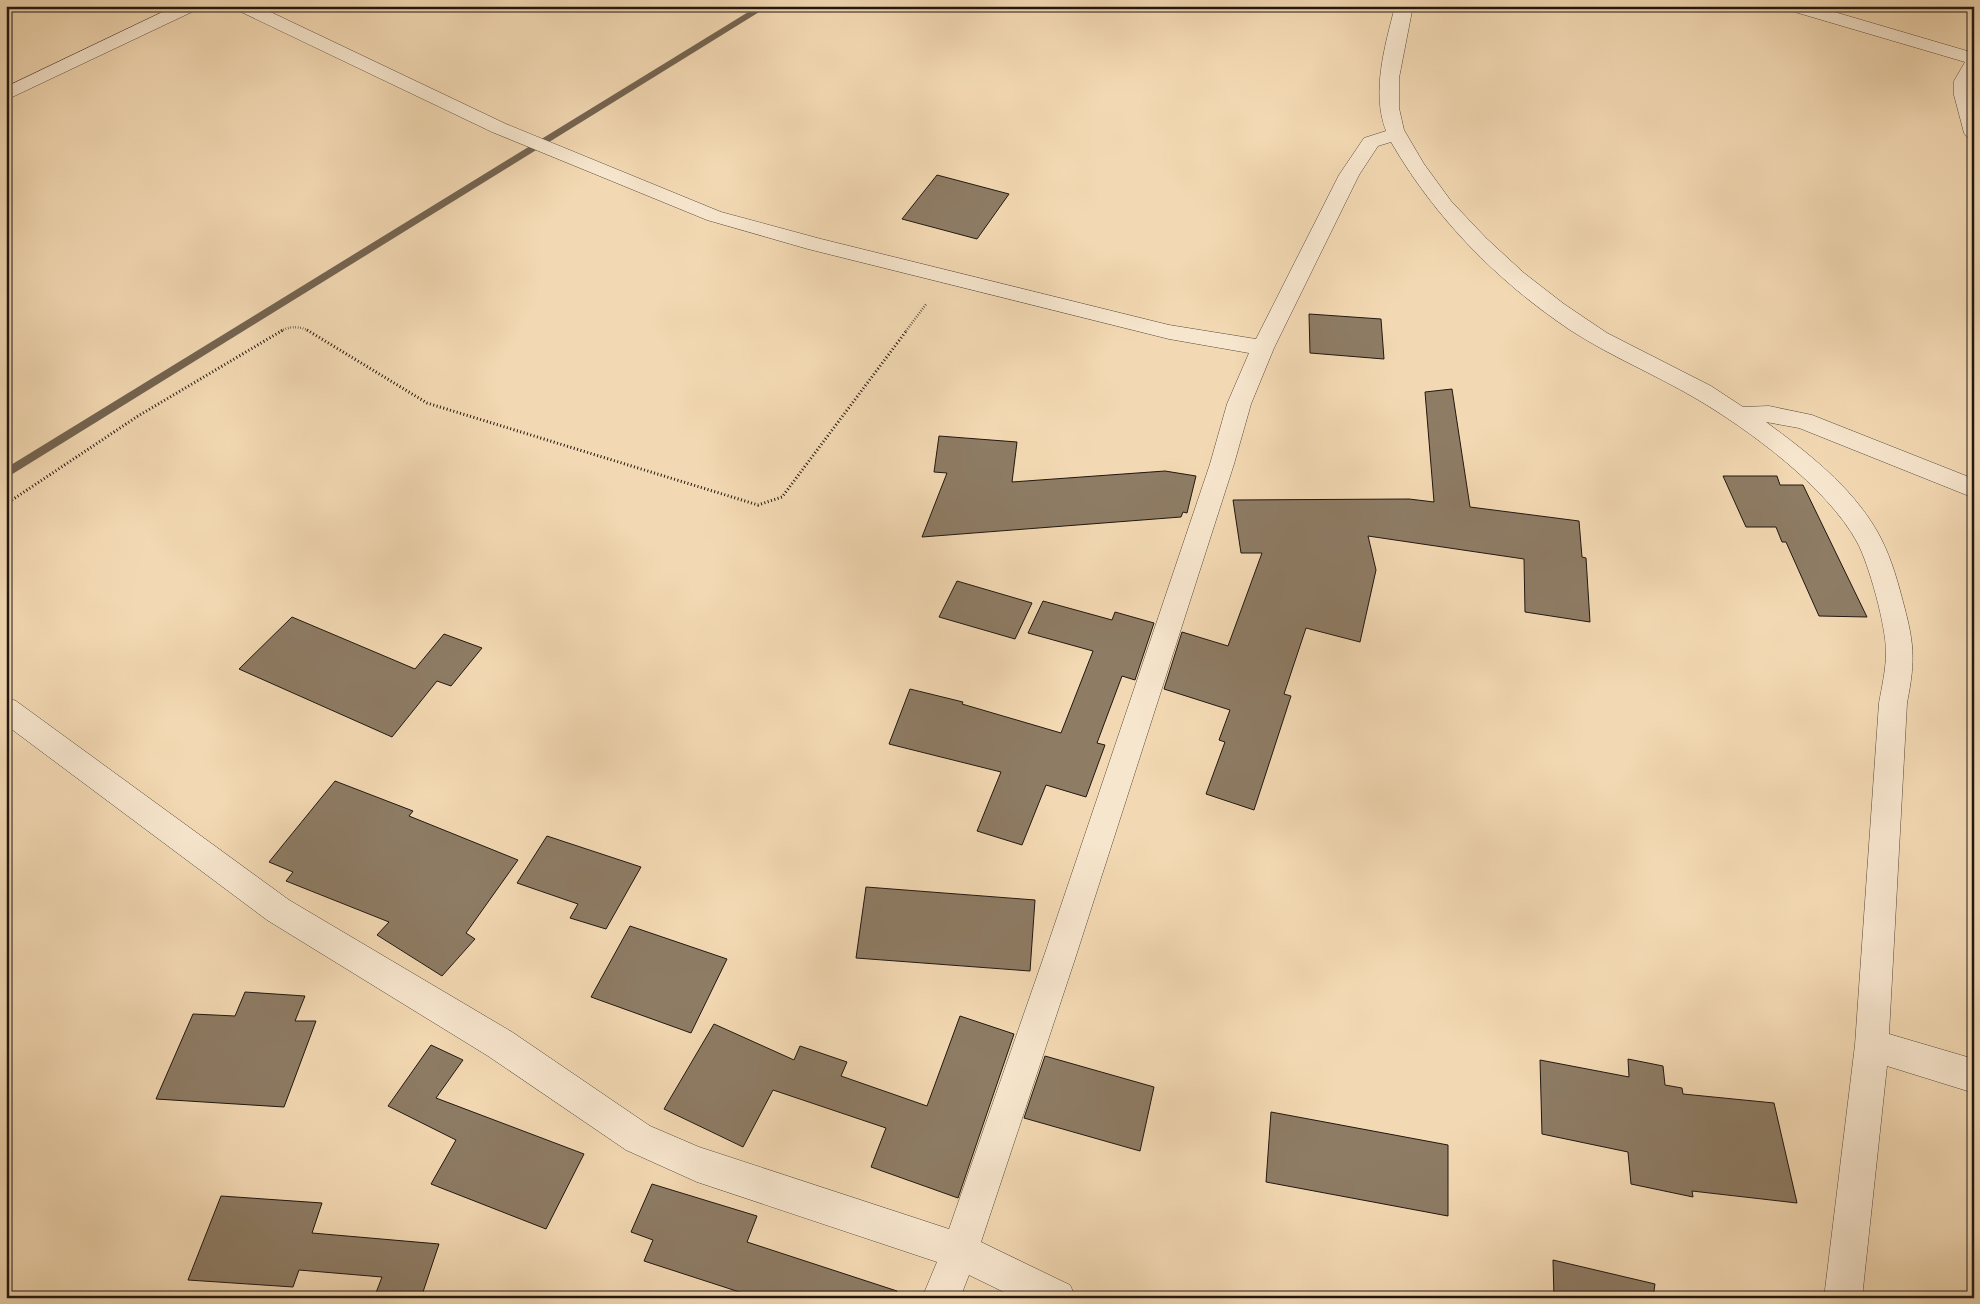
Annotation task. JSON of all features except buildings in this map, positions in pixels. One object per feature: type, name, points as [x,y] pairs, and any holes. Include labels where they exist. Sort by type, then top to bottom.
[{"type":"street","points":[[6,94],[190,6]]},
{"type":"street","points":[[243,6],[499,128],[714,216],[816,244],[1169,332],[1263,348]]},
{"type":"street","points":[[1404,6],[1395,44],[1390,84],[1392,123],[1425,180],[1454,218],[1478,244],[1515,278],[1560,312],[1601,339],[1703,392],[1739,415],[1799,462],[1851,512],[1867,536],[1880,565],[1893,614],[1900,655],[1893,703],[1872,1045],[1843,1298]]},
{"type":"street","points":[[1794,6],[1974,59]]},
{"type":"street","points":[[1974,63],[1963,81],[1963,96],[1974,133]]},
{"type":"street","points":[[942,1298],[960,1251],[1066,940],[1240,404],[1263,348],[1349,175],[1371,142],[1398,134]]},
{"type":"street","points":[[1739,415],[1769,414],[1804,421],[1974,489]]},
{"type":"street","points":[[6,709],[278,910],[500,1044],[638,1138],[697,1164],[960,1251],[1057,1298]]},
{"type":"street","points":[[1872,1045],[1974,1076]]},
{"type":"path","points":[[6,504],[138,416],[286,328],[302,327],[427,403],[758,505],[782,497],[947,277]]},
{"type":"waterway","points":[[6,474],[136,392],[765,6]]}]
